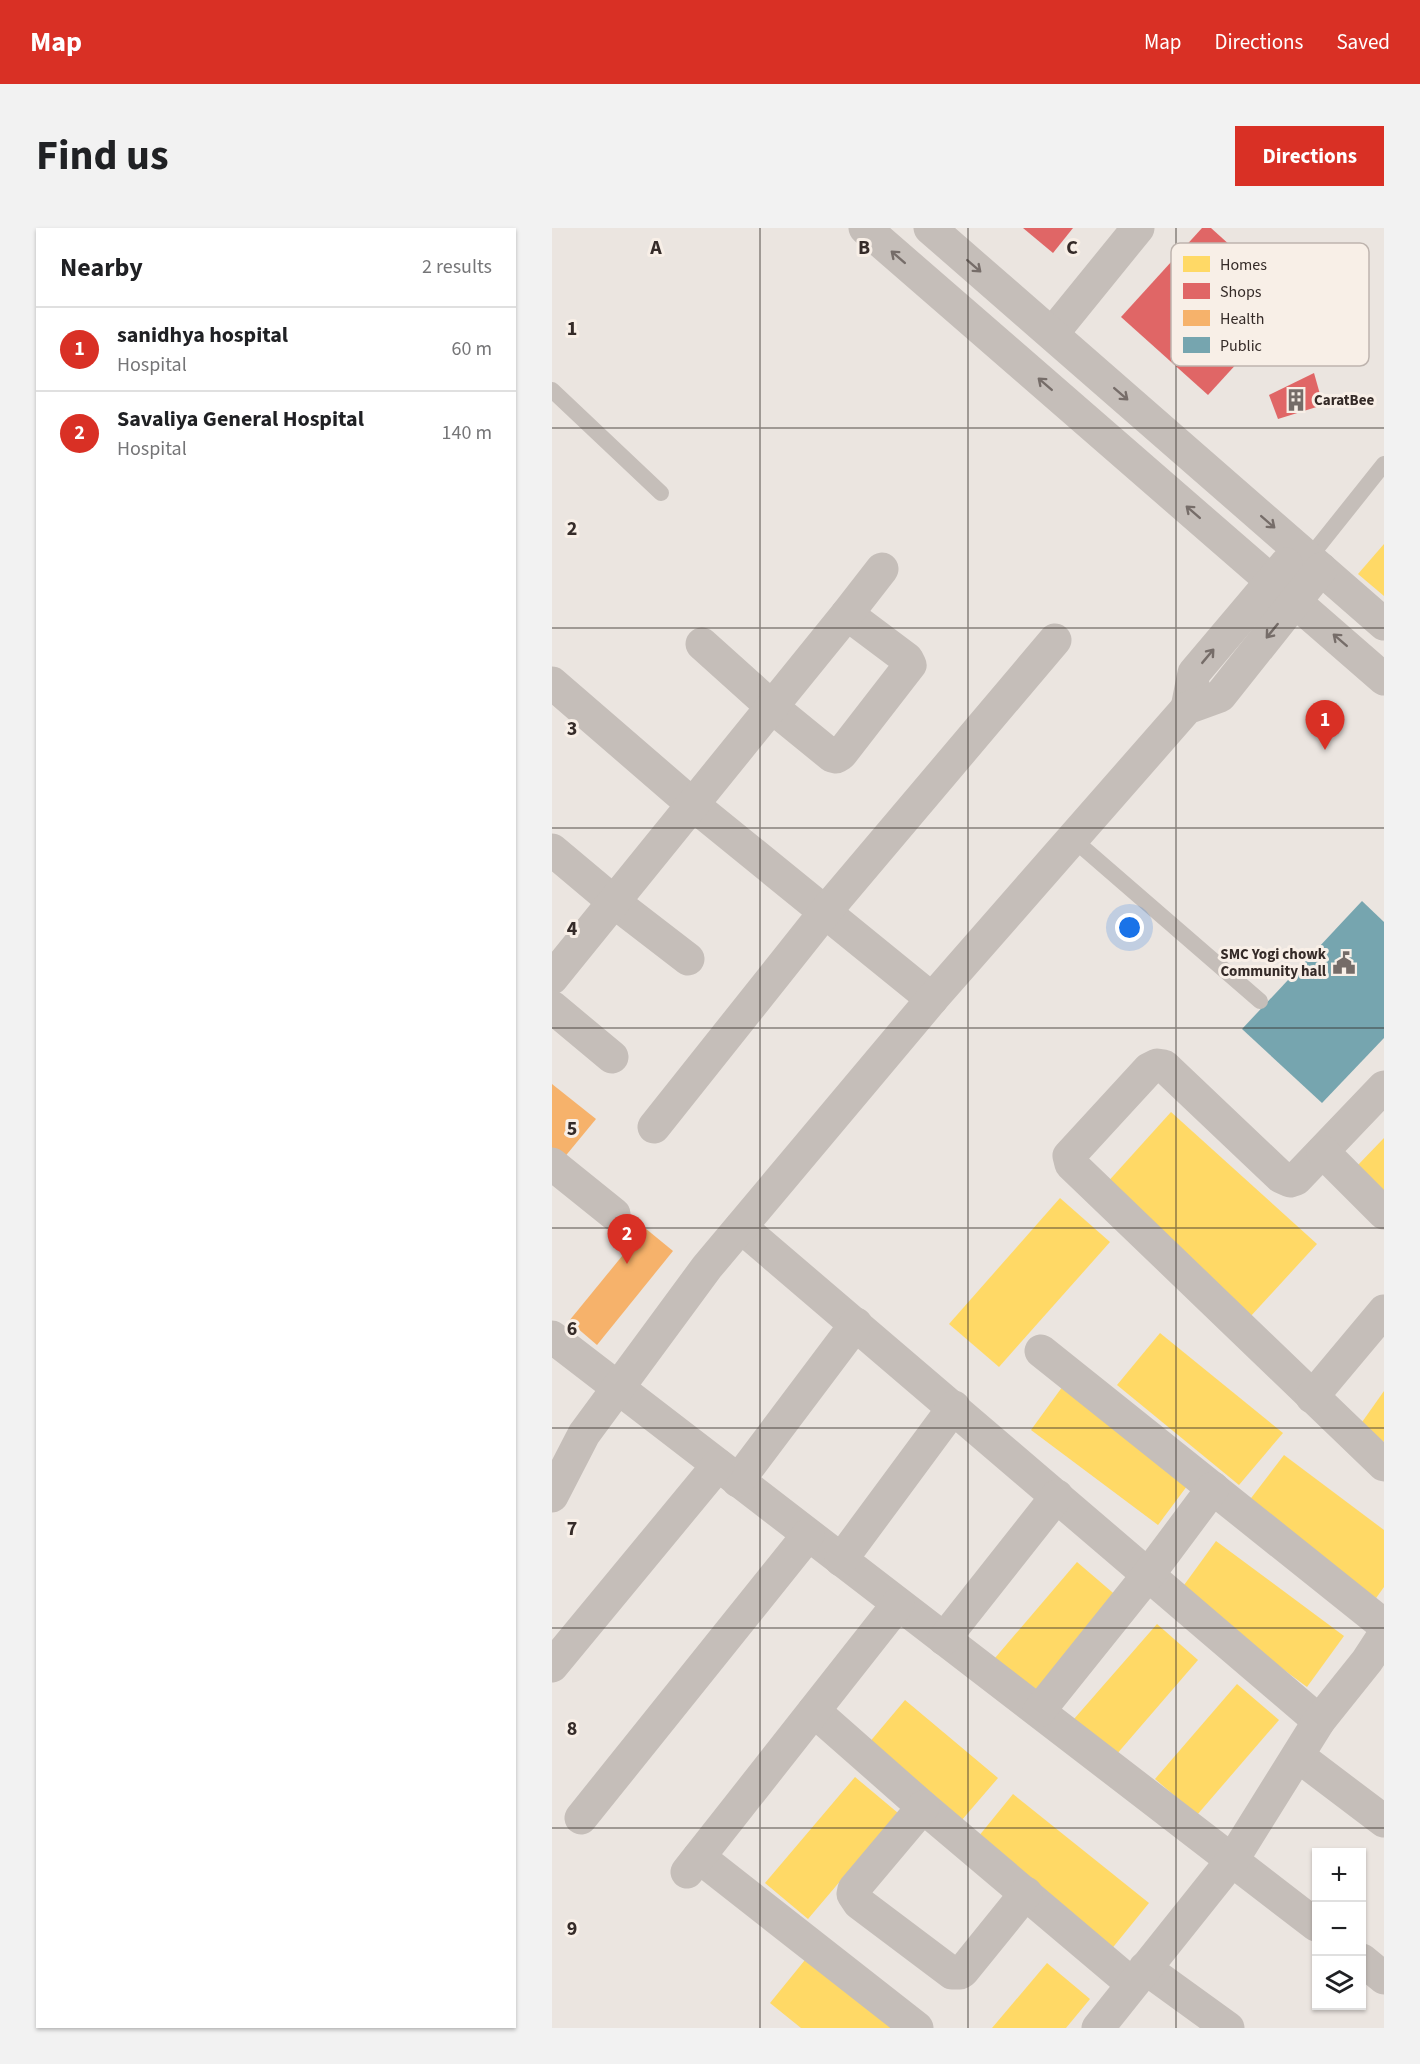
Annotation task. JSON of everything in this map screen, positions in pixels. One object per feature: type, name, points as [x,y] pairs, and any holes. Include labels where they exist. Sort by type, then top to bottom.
[{"type":"street","points":[[865,228],[1384,679]]},
{"type":"street","points":[[930,228],[1384,624]]},
{"type":"street","points":[[1052,334],[1138,228]]},
{"type":"street","points":[[1187,708],[1194,673],[1272,581],[1310,559]]},
{"type":"street","points":[[552,1496],[584,1434],[707,1267],[932,999],[1187,708],[1220,696],[1296,602],[1310,559]]},
{"type":"street","points":[[552,978],[882,569]]},
{"type":"street","points":[[702,644],[772,707],[836,757],[841,754],[910,665],[907,659],[847,614]]},
{"type":"street","points":[[654,1127],[825,912],[1055,640]]},
{"type":"street","points":[[552,683],[692,804],[932,999]]},
{"type":"street","points":[[552,850],[614,902],[688,958]]},
{"type":"street","points":[[552,1007],[612,1057]]},
{"type":"street","points":[[1384,1087],[1323,1152],[1296,1179],[1290,1181],[1285,1180],[1170,1071],[1164,1066],[1157,1065],[1149,1069],[1069,1156],[1071,1164],[1384,1465]]},
{"type":"street","points":[[1323,1152],[1384,1213]]},
{"type":"street","points":[[552,1164],[614,1214]]},
{"type":"street","points":[[741,1227],[1319,1721]]},
{"type":"street","points":[[1312,1397],[1384,1311]]},
{"type":"street","points":[[552,1666],[728,1473],[856,1324]]},
{"type":"street","points":[[552,1337],[1312,1921]]},
{"type":"street","points":[[1041,1351],[1384,1625]]},
{"type":"street","points":[[841,1560],[954,1407]]},
{"type":"street","points":[[552,1454],[584,1434]]},
{"type":"street","points":[[1039,1711],[1148,1575],[1213,1488]]},
{"type":"street","points":[[944,1639],[1057,1496]]},
{"type":"street","points":[[581,1818],[808,1535]]},
{"type":"street","points":[[898,1604],[693,1865],[917,2028]]},
{"type":"street","points":[[1098,2028],[1233,1859],[1319,1721],[1378,1656]]},
{"type":"street","points":[[814,1711],[923,1807],[1026,1893],[1138,1976],[1228,2028]]},
{"type":"street","points":[[1298,1756],[1384,1821]]},
{"type":"street","points":[[923,1807],[854,1889],[853,1894],[859,1903],[956,1974],[963,1971],[1026,1893]]},
{"type":"street","points":[[1366,1963],[1384,1978]]},
{"type":"lane","points":[[552,390],[661,493]]},
{"type":"lane","points":[[1310,559],[1384,464]]},
{"type":"lane","points":[[1073,839],[1260,1002]]},
{"type":"building: Homes","points":[[1384,544],[1384,596],[1358,574]]},
{"type":"building: Homes","points":[[1171,1112],[1317,1244],[1250,1317],[1105,1185]]},
{"type":"building: Homes","points":[[1384,1138],[1384,1195],[1356,1167]]},
{"type":"building: Homes","points":[[1060,1198],[1110,1242],[999,1367],[949,1324]]},
{"type":"building: Homes","points":[[1160,1333],[1283,1433],[1239,1485],[1117,1385]]},
{"type":"building: Homes","points":[[1068,1379],[1196,1474],[1158,1525],[1031,1430]]},
{"type":"building: Homes","points":[[1384,1391],[1384,1442],[1360,1425]]},
{"type":"building: Homes","points":[[1284,1455],[1384,1530],[1384,1587],[1374,1601],[1245,1506]]},
{"type":"building: Homes","points":[[1216,1541],[1344,1636],[1307,1687],[1179,1592]]},
{"type":"building: Homes","points":[[1077,1562],[1119,1598],[1036,1694],[995,1658]]},
{"type":"building: Homes","points":[[1157,1624],[1198,1660],[1116,1755],[1074,1719]]},
{"type":"building: Homes","points":[[1237,1684],[1279,1720],[1197,1815],[1155,1779]]},
{"type":"building: Homes","points":[[905,1700],[998,1778],[961,1821],[868,1744]]},
{"type":"building: Homes","points":[[855,1777],[898,1813],[808,1919],[765,1883]]},
{"type":"building: Homes","points":[[1013,1794],[1149,1903],[1110,1951],[974,1842]]},
{"type":"building: Homes","points":[[809,1955],[901,2028],[801,2028],[770,2003]]},
{"type":"building: Homes","points":[[1047,1963],[1090,1999],[1066,2028],[992,2028]]},
{"type":"building: Shops","points":[[1023,228],[1073,228],[1053,253]]},
{"type":"building: Shops","points":[[1202,228],[1211,228],[1228,243],[1188,243]]},
{"type":"building: Shops","points":[[1171,262],[1171,362],[1121,317]]},
{"type":"building: Shops","points":[[1176,366],[1235,366],[1208,395]]},
{"type":"building: Shops","name":"CaratBee","points":[[1314,373],[1323,405],[1278,419],[1269,395]]},
{"type":"building: Health","points":[[552,1084],[596,1119],[563,1159],[552,1150]]},
{"type":"building: Health","points":[[645,1228],[673,1251],[597,1345],[569,1321]]},
{"type":"building: Public","name":"SMC Yogi chowk Community hall","points":[[1362,901],[1384,922],[1384,1038],[1322,1103],[1242,1029]]},
{"type":"place","name":"CaratBee","points":[[1296,400]]},
{"type":"place","name":"sanidhya hospital","points":[[1325,750]]},
{"type":"place","name":"SMC Yogi chowk Community hall","points":[[1344,963]]},
{"type":"place","name":"Savaliya General Hospital","points":[[627,1264]]}]
